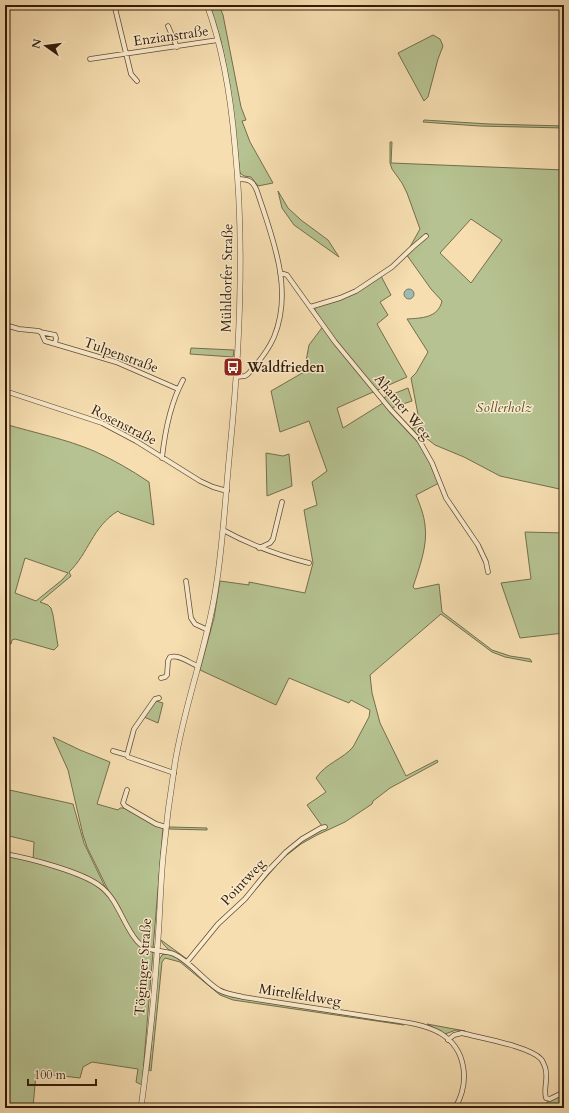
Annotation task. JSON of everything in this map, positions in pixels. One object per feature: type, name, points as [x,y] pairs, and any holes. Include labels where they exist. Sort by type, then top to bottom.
[{"type":"street","name":"Mühldorfer Straße","points":[[207,5],[218,40],[231,107],[238,179],[240,263],[236,377],[222,539]]},
{"type":"street","name":"Enzianstraße","points":[[115,8],[131,74],[137,81]]},
{"type":"street","points":[[168,26],[177,47]]},
{"type":"street","name":"Enzianstraße","points":[[90,59],[218,40]]},
{"type":"street","points":[[236,377],[245,376],[248,374],[260,360],[274,337],[281,309],[282,298],[280,273],[266,218],[254,183],[250,180],[238,179]]},
{"type":"street","points":[[310,307],[340,298],[356,291],[392,267],[412,247],[426,236]]},
{"type":"street","name":"Ahamer Weg","points":[[280,273],[287,275],[335,342],[390,410],[414,433],[432,463],[446,498],[478,545],[486,562],[488,572]]},
{"type":"street","name":"Tulpenstraße","points":[[5,325],[55,335],[56,344]]},
{"type":"street","name":"Tulpenstraße","points":[[40,332],[45,341],[116,362],[178,388]]},
{"type":"street","points":[[162,458],[168,416],[178,388],[183,380]]},
{"type":"street","name":"Rosenstraße","points":[[5,391],[96,421],[119,432],[200,482],[227,491]]},
{"type":"street","points":[[259,548],[270,543],[273,539],[282,502]]},
{"type":"street","points":[[223,530],[259,548],[308,563]]},
{"type":"street","name":"Töginger Straße","points":[[142,1108],[152,1016],[166,827],[184,719],[208,630],[215,597],[222,539]]},
{"type":"street","points":[[186,581],[193,622],[208,630]]},
{"type":"street","points":[[161,678],[165,678],[167,675],[168,661],[172,656],[176,656],[198,666]]},
{"type":"street","points":[[127,755],[134,729],[155,700],[159,698]]},
{"type":"street","points":[[113,751],[174,773]]},
{"type":"street","points":[[127,790],[124,801],[125,806],[156,824],[166,827]]},
{"type":"street","name":"Pointweg","points":[[187,962],[218,924],[245,899],[286,852],[302,838],[325,827]]},
{"type":"street","name":"Mittelfeldweg","points":[[5,854],[33,860],[96,882],[109,893],[138,943],[145,948],[172,954],[187,962],[218,989],[229,994],[416,1025],[431,1029],[441,1034],[457,1050],[464,1069],[462,1095],[455,1108]]},
{"type":"street","points":[[448,1040],[454,1035],[462,1033],[522,1048],[542,1060],[547,1073],[545,1093],[547,1099],[564,1092]]},
{"type":"green space","points":[[210,5],[219,5],[223,15],[241,107],[246,120],[242,121],[250,142],[273,183],[258,186],[251,177],[244,176],[240,173],[230,86],[221,41]]},
{"type":"green space","points":[[433,35],[440,39],[443,46],[428,97],[424,101],[398,53]]},
{"type":"green space","points":[[424,120],[489,124],[564,126],[564,128],[479,126],[423,122]]},
{"type":"green space","name":"Sollerholz","points":[[390,142],[392,142],[391,163],[564,170],[564,490],[500,476],[464,457],[435,445],[426,438],[422,439],[411,429],[420,425],[411,378],[416,373],[428,352],[407,319],[424,317],[433,314],[440,307],[442,301],[431,289],[406,254],[420,229],[407,193],[392,169],[390,163]],"holes":[[[471,219],[502,240],[471,283],[440,253]]]},
{"type":"green space","points":[[278,191],[288,208],[301,220],[328,240],[339,257],[294,225],[282,208]]},
{"type":"green space","points":[[381,276],[391,295],[380,302],[388,315],[377,324],[407,377],[337,408],[343,428],[383,403],[416,437],[427,455],[439,483],[416,495],[424,518],[426,533],[422,557],[413,587],[415,589],[439,584],[442,612],[492,650],[510,656],[530,659],[532,662],[505,657],[492,652],[441,614],[370,675],[372,693],[380,723],[406,776],[437,760],[438,762],[390,788],[373,801],[372,804],[345,822],[301,844],[283,858],[248,898],[272,867],[288,852],[322,826],[307,805],[326,792],[316,778],[329,765],[353,747],[369,717],[370,710],[351,700],[349,703],[289,678],[276,705],[200,670],[214,618],[220,581],[249,585],[249,582],[305,593],[313,563],[304,510],[317,505],[312,482],[327,471],[309,421],[280,432],[271,391],[304,372],[309,345],[324,325],[315,310],[315,306],[338,299]]},
{"type":"green space","points":[[191,348],[234,350],[233,357],[190,354]]},
{"type":"green space","points":[[408,388],[412,401],[391,408],[383,398]]},
{"type":"green space","points":[[5,424],[94,451],[122,465],[149,482],[154,525],[118,511],[109,517],[96,532],[76,565],[69,572],[71,576],[40,602],[51,608],[58,646],[54,650],[15,639],[12,640],[11,644],[5,641]],"holes":[[[25,558],[68,573],[62,580],[36,601],[15,593]]]},
{"type":"green space","points":[[266,453],[283,456],[289,454],[292,486],[267,496]]},
{"type":"green space","points":[[525,532],[564,533],[564,633],[520,638],[501,583],[531,579]]},
{"type":"green space","points":[[156,701],[163,703],[158,723],[144,717]]},
{"type":"green space","points":[[53,737],[110,762],[97,804],[118,810],[120,808],[125,808],[163,828],[153,949],[137,941],[112,898],[87,847],[68,770]]},
{"type":"green space","points":[[5,789],[73,804],[84,843],[106,889],[96,882],[33,860],[34,842],[5,835]]},
{"type":"green space","points":[[169,827],[207,828],[207,830],[169,829]]},
{"type":"green space","points":[[5,855],[70,873],[83,878],[94,885],[109,897],[132,938],[140,946],[153,952],[142,1085],[136,1082],[138,1069],[92,1062],[83,1067],[80,1078],[36,1073],[33,1108],[5,1108]]},
{"type":"green space","points":[[161,940],[187,959],[168,949]]},
{"type":"green space","points":[[165,954],[177,958],[212,987],[232,997],[404,1025],[233,1000],[220,995],[180,962],[165,958],[162,962],[151,1071],[149,1070],[159,960],[162,955]]},
{"type":"green space","points":[[427,1024],[465,1031],[456,1030],[445,1034]]},
{"type":"green space","points":[[564,1094],[564,1106],[562,1108],[542,1108],[548,1101]]},
{"type":"water","points":[[407,289],[411,289],[413,290],[413,298],[407,299],[404,296],[404,292]]},
{"type":"place","name":"Waldfrieden","points":[[233,367]]}]
